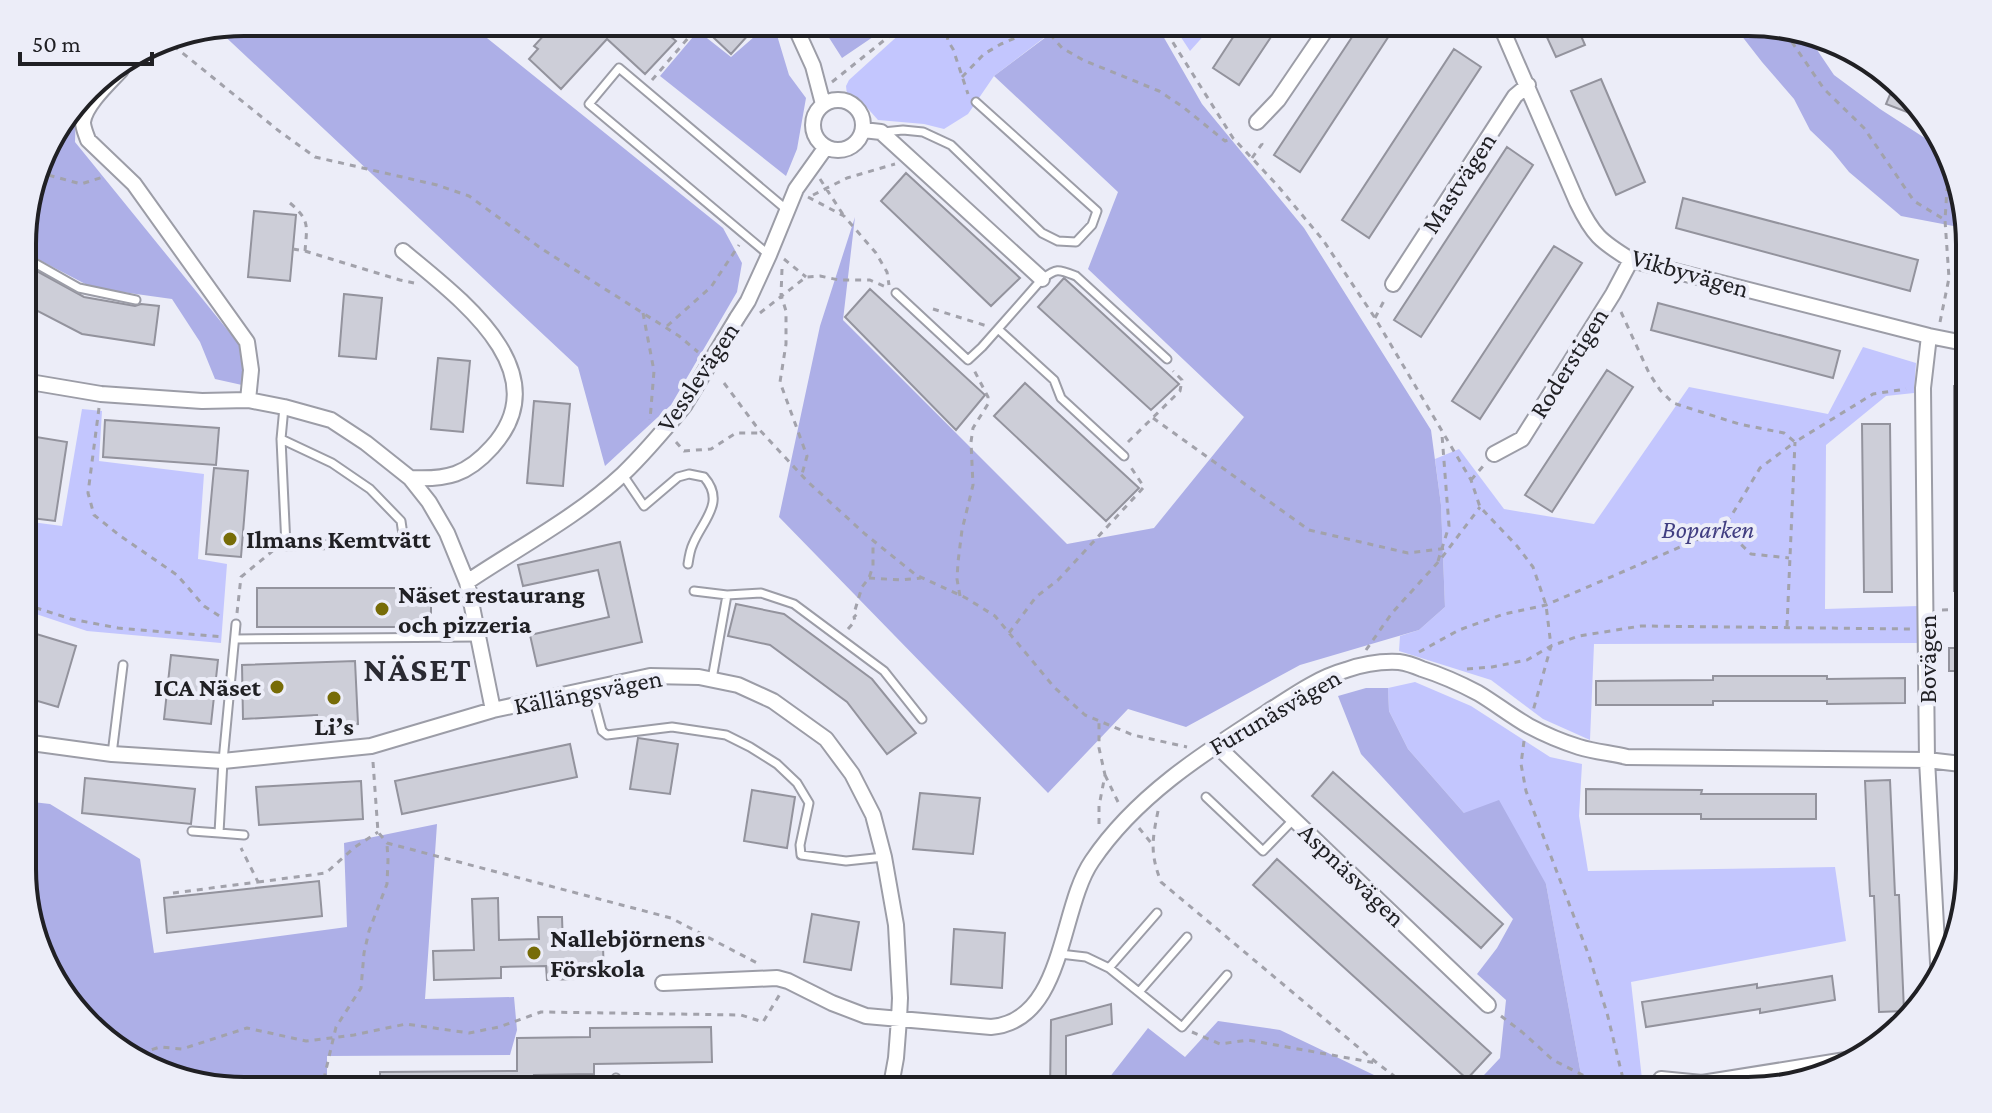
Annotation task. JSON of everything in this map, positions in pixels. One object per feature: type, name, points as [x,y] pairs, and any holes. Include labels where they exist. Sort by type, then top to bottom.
[{"type":"street","points":[[799,36],[813,66],[821,97],[813,127],[826,147],[834,150],[849,148],[860,138],[863,130],[861,113],[848,101],[821,97]]},
{"type":"street","points":[[1257,122],[1278,100],[1321,36]]},
{"type":"street","name":"Vikbyvägen","points":[[1505,36],[1577,202],[1588,225],[1604,243],[1631,260],[1956,341]]},
{"type":"street","name":"Mastvägen","points":[[1393,284],[1515,96],[1528,85]]},
{"type":"street","points":[[94,101],[83,120],[88,140],[134,184],[247,342],[251,370],[248,400]]},
{"type":"street","points":[[863,130],[881,132],[1042,279]]},
{"type":"street","name":"Vesslevägen","points":[[467,582],[573,514],[623,475],[662,433],[684,406],[740,313],[769,255],[796,189],[826,147]]},
{"type":"street","points":[[403,251],[462,302],[493,335],[510,364],[515,393],[510,420],[483,458],[466,470],[449,476],[410,478]]},
{"type":"street","name":"Roderstigen","points":[[1494,454],[1522,439],[1631,260]]},
{"type":"street","name":"Bovägen","points":[[1933,337],[1923,388],[1927,760],[1938,955]]},
{"type":"street","name":"Källängsvägen","points":[[36,383],[101,394],[202,401],[248,400],[331,420],[366,443],[410,478],[447,533],[467,582],[493,710]]},
{"type":"street","name":"Furunäsvägen","points":[[783,980],[866,1016],[1005,1026],[1018,1019],[1042,996],[1082,880],[1089,864],[1115,829],[1163,784],[1216,745],[1313,683],[1374,662],[1403,662],[1445,677],[1476,692],[1529,726],[1579,747],[1627,757],[1927,760],[1956,763]]},
{"type":"street","name":"Källängsvägen","points":[[36,744],[112,754],[223,761],[371,746],[493,710],[650,676],[699,677],[738,685],[773,701],[826,739],[852,774],[873,815],[896,925],[900,998],[893,1077]]},
{"type":"street","name":"Aspnäsvägen","points":[[1216,745],[1488,1005]]},
{"type":"street","points":[[663,983],[783,980]]},
{"type":"street","points":[[1739,1077],[1817,1064]]},
{"type":"lane","points":[[769,255],[589,104],[619,68],[787,210]]},
{"type":"lane","points":[[881,132],[923,132],[951,145],[1042,233],[1058,241],[1076,242],[1092,225],[1097,211],[976,102]]},
{"type":"lane","points":[[36,264],[79,288],[136,300]]},
{"type":"lane","points":[[896,293],[968,360],[1042,279],[1060,270],[1076,276],[1167,359]]},
{"type":"lane","points":[[998,329],[1054,380],[1061,398],[1124,456]]},
{"type":"lane","points":[[281,439],[332,463],[370,489],[401,521],[404,542],[286,546],[281,439],[284,407]]},
{"type":"lane","points":[[623,475],[644,506],[678,477],[689,474],[704,477],[709,483],[713,509],[693,545],[688,564]]},
{"type":"lane","points":[[694,591],[727,595],[761,593],[794,604],[884,671],[922,719]]},
{"type":"lane","points":[[712,679],[727,595]]},
{"type":"lane","points":[[219,833],[236,624]]},
{"type":"lane","points":[[236,639],[478,637]]},
{"type":"lane","points":[[112,754],[123,665]]},
{"type":"lane","points":[[590,688],[602,731],[607,735],[672,727],[726,735],[777,764],[797,783],[809,803],[800,845],[801,855],[846,861],[884,857]]},
{"type":"lane","points":[[1206,797],[1263,851],[1294,819]]},
{"type":"lane","points":[[192,831],[244,835]]},
{"type":"lane","points":[[1109,968],[1157,913]]},
{"type":"lane","points":[[1139,992],[1187,937]]},
{"type":"lane","points":[[1058,954],[1086,957],[1109,968],[1182,1027],[1227,975]]},
{"type":"path","points":[[644,89],[689,36]]},
{"type":"path","points":[[821,97],[836,80],[890,36]]},
{"type":"path","points":[[947,36],[967,93],[976,102]]},
{"type":"path","points":[[962,77],[984,54],[1020,36]]},
{"type":"path","points":[[1052,36],[1062,48],[1083,60],[1159,91],[1225,141],[1233,138]]},
{"type":"path","points":[[1169,36],[1233,138],[1323,240],[1375,318],[1471,480],[1480,507],[1533,567],[1546,605],[1551,646],[1522,747],[1521,764],[1526,791],[1589,956],[1623,1077]]},
{"type":"path","points":[[1791,41],[1824,89],[1864,128],[1914,201],[1945,220]]},
{"type":"path","points":[[176,48],[315,157],[437,185],[469,196],[542,249],[666,327],[700,354]]},
{"type":"path","points":[[1252,158],[1262,144],[1257,122]]},
{"type":"path","points":[[844,216],[808,197],[847,178],[910,159]]},
{"type":"path","points":[[802,474],[807,456],[780,382],[786,344],[786,311],[781,295],[782,257],[806,277],[870,280],[889,288],[887,272],[876,253],[844,216],[811,167]]},
{"type":"path","points":[[48,175],[81,184],[120,172]]},
{"type":"path","points":[[1933,337],[1949,278],[1945,220],[1947,186]]},
{"type":"path","points":[[290,203],[307,224],[305,251]]},
{"type":"path","points":[[666,327],[711,287],[745,236]]},
{"type":"path","points":[[293,249],[400,280],[417,283],[432,275]]},
{"type":"path","points":[[740,313],[756,316],[806,277]]},
{"type":"path","points":[[1375,318],[1393,284]]},
{"type":"path","points":[[1613,294],[1649,373],[1673,403],[1739,424],[1784,433],[1795,442]]},
{"type":"path","points":[[930,308],[998,329]]},
{"type":"path","points":[[643,313],[654,371],[650,427],[684,451],[711,449],[736,433],[762,433]]},
{"type":"path","points":[[960,596],[958,562],[973,485],[973,428],[988,404],[988,397],[968,360]]},
{"type":"path","points":[[1009,633],[1036,597],[1058,580],[1144,487],[1124,456],[1125,445],[1180,391],[1182,380],[1172,370]]},
{"type":"path","points":[[724,383],[762,433],[873,540],[916,575],[995,616],[1054,687],[1085,715],[1133,735],[1185,745],[1200,756]]},
{"type":"path","points":[[1403,662],[1459,630],[1504,614],[1546,605],[1724,528],[1760,468],[1795,442],[1873,394],[1923,388]]},
{"type":"path","points":[[101,394],[88,493],[94,515],[177,575],[204,606],[236,624],[241,577],[273,549],[286,546]]},
{"type":"path","points":[[1153,418],[1309,530],[1408,553],[1449,548]]},
{"type":"path","points":[[1437,562],[1449,526],[1442,431]]},
{"type":"path","points":[[1787,626],[1795,442]]},
{"type":"path","points":[[1363,665],[1367,648],[1392,613],[1480,507]]},
{"type":"path","points":[[1724,528],[1751,554],[1790,558]]},
{"type":"path","points":[[841,639],[855,621],[862,587],[873,566],[873,540]]},
{"type":"path","points":[[869,578],[923,578]]},
{"type":"path","points":[[36,608],[71,619],[118,628],[236,639]]},
{"type":"path","points":[[1926,611],[1956,610]]},
{"type":"path","points":[[1445,677],[1458,670],[1527,660],[1551,646],[1579,636],[1641,626],[1926,629]]},
{"type":"path","points":[[1099,721],[1099,748],[1105,775],[1098,829],[1108,838]]},
{"type":"path","points":[[146,1052],[160,1047],[182,1049],[247,1028],[306,1041],[406,1024],[469,1033],[499,1027],[541,1012],[741,1015],[763,1022],[783,980],[671,918],[387,843],[378,832],[371,746]]},
{"type":"path","points":[[1163,784],[1153,835],[1153,861],[1161,882],[1396,1077]]},
{"type":"path","points":[[173,893],[326,873],[355,847],[378,832]]},
{"type":"path","points":[[234,834],[258,882]]},
{"type":"path","points":[[324,1077],[336,1027],[361,988],[369,931],[387,884],[387,843]]},
{"type":"path","points":[[1488,1005],[1553,1060],[1586,1077]]},
{"type":"path","points":[[1182,1027],[1220,1044],[1248,1040],[1377,1063]]},
{"type":"green space","points":[[898,36],[1046,36],[994,76],[968,114],[944,129],[878,120],[862,102],[847,95],[849,80]]},
{"type":"green space","points":[[1180,36],[1203,36],[1190,51]]},
{"type":"green space","name":"Boparken","points":[[1863,347],[1916,363],[1914,393],[1886,396],[1826,445],[1825,609],[1918,606],[1918,643],[1594,644],[1590,740],[1543,719],[1491,680],[1399,651],[1400,636],[1419,630],[1445,607],[1441,505],[1435,459],[1459,449],[1504,509],[1594,524],[1689,387],[1828,414]]},
{"type":"green space","points":[[82,409],[102,411],[99,461],[204,474],[198,559],[227,564],[221,643],[87,631],[36,614],[36,523],[62,526]]},
{"type":"green space","points":[[1415,682],[1471,706],[1550,757],[1582,764],[1579,816],[1588,871],[1835,867],[1846,941],[1631,982],[1642,1077],[1581,1077],[1546,884],[1464,813],[1408,749],[1389,711],[1388,688]]},
{"type":"shaded area","points":[[484,36],[723,228],[742,263],[737,292],[671,405],[605,466],[578,367],[226,37]]},
{"type":"shaded area","points":[[694,36],[704,36],[731,57],[755,36],[777,36],[789,75],[806,98],[797,149],[786,176],[660,76]]},
{"type":"shaded area","points":[[828,36],[874,36],[842,58]]},
{"type":"shaded area","points":[[1047,36],[1163,36],[1202,104],[1304,228],[1431,430],[1441,505],[1445,607],[1419,630],[1300,665],[1186,727],[1128,709],[1048,793],[779,517],[820,326],[855,217],[843,320],[1067,544],[1154,528],[1244,417],[1088,269],[1118,192],[994,76]]},
{"type":"shaded area","points":[[1742,36],[1775,38],[1816,48],[1834,75],[1928,140],[1945,177],[1955,226],[1901,216],[1849,172],[1810,130],[1794,99]]},
{"type":"shaded area","points":[[76,123],[75,142],[243,349],[242,385],[215,379],[200,342],[172,299],[93,288],[36,258],[43,190],[64,140]]},
{"type":"shaded area","points":[[1366,688],[1388,688],[1389,711],[1408,749],[1464,813],[1499,800],[1546,884],[1581,1077],[1482,1077],[1500,1058],[1506,1000],[1477,974],[1497,948],[1513,919],[1361,754],[1338,696]]},
{"type":"shaded area","points":[[36,802],[50,804],[140,859],[154,953],[347,927],[344,843],[437,824],[425,999],[514,997],[517,1030],[510,1055],[327,1056],[327,1077],[217,1075],[165,1061],[140,1049],[107,1025],[71,984],[47,936],[38,896]]},
{"type":"shaded area","points":[[1218,1021],[1280,1030],[1376,1077],[1110,1077],[1148,1028],[1185,1057]]},
{"type":"building","points":[[543,36],[670,36],[676,41],[645,74],[607,39],[561,89],[529,59],[538,49],[534,46]]},
{"type":"building","points":[[712,36],[747,36],[731,54]]},
{"type":"building","points":[[1234,36],[1272,36],[1239,85],[1213,68]]},
{"type":"building","points":[[1353,36],[1389,36],[1300,172],[1274,155]]},
{"type":"building","points":[[1546,36],[1581,36],[1585,45],[1556,57]]},
{"type":"building","points":[[1454,49],[1481,67],[1369,238],[1342,220]]},
{"type":"building","points":[[1601,79],[1645,182],[1616,195],[1571,91]]},
{"type":"building","points":[[1891,93],[1909,113],[1886,104]]},
{"type":"building","points":[[1507,147],[1533,165],[1421,337],[1394,320]]},
{"type":"building","points":[[906,173],[1020,278],[991,306],[881,201]]},
{"type":"building","points":[[1683,198],[1918,260],[1910,291],[1676,228]]},
{"type":"building","points":[[254,211],[296,215],[290,281],[248,277]]},
{"type":"building","points":[[1554,246],[1582,263],[1480,419],[1452,401]]},
{"type":"building","points":[[36,271],[84,297],[135,306],[159,306],[154,345],[82,334],[36,310]]},
{"type":"building","points":[[1064,278],[1179,384],[1151,410],[1038,307]]},
{"type":"building","points":[[870,289],[985,395],[956,430],[845,317]]},
{"type":"building","points":[[344,294],[382,298],[376,359],[339,356]]},
{"type":"building","points":[[1658,303],[1840,351],[1833,378],[1651,330]]},
{"type":"building","points":[[438,358],[470,361],[463,432],[431,429]]},
{"type":"building","points":[[1607,370],[1633,387],[1552,512],[1525,495]]},
{"type":"building","points":[[1025,383],[1139,488],[1106,521],[994,416]]},
{"type":"building","points":[[1954,386],[1956,386],[1956,591]]},
{"type":"building","points":[[534,401],[570,404],[563,486],[527,483]]},
{"type":"building","points":[[105,420],[219,428],[216,465],[103,457]]},
{"type":"building","points":[[1862,424],[1890,424],[1892,592],[1864,592]]},
{"type":"building","points":[[36,437],[67,442],[55,521],[36,519]]},
{"type":"building","points":[[214,468],[248,471],[241,557],[206,554]]},
{"type":"building","points":[[620,542],[642,642],[537,666],[530,635],[609,617],[598,570],[523,586],[518,565]]},
{"type":"building","points":[[257,588],[431,588],[431,627],[257,627]]},
{"type":"building","points":[[736,604],[784,614],[872,679],[916,733],[887,754],[847,702],[770,645],[728,636]]},
{"type":"building","points":[[36,634],[76,646],[58,707],[36,701]]},
{"type":"building","points":[[1949,648],[1956,648],[1956,671],[1949,671]]},
{"type":"building","points":[[171,655],[218,660],[211,724],[164,719]]},
{"type":"building","points":[[355,661],[358,724],[318,727],[317,715],[243,719],[242,665]]},
{"type":"building","points":[[1713,676],[1905,678],[1905,703],[1713,701],[1713,705],[1596,705],[1596,681],[1713,680]]},
{"type":"building","points":[[638,738],[678,744],[670,794],[630,789]]},
{"type":"building","points":[[570,744],[577,777],[402,814],[395,781]]},
{"type":"building","points":[[1333,772],[1503,924],[1481,948],[1312,796]]},
{"type":"building","points":[[85,778],[195,789],[191,824],[82,813]]},
{"type":"building","points":[[1890,780],[1904,1006],[1899,1011],[1879,1012],[1865,781]]},
{"type":"building","points":[[361,781],[363,819],[259,825],[256,787]]},
{"type":"building","points":[[1586,789],[1702,790],[1701,794],[1816,794],[1816,819],[1701,819],[1701,814],[1586,814]]},
{"type":"building","points":[[752,790],[795,797],[787,848],[744,841]]},
{"type":"building","points":[[920,793],[980,798],[973,854],[913,849]]},
{"type":"building","points":[[1277,859],[1491,1053],[1469,1077],[1465,1077],[1253,885]]},
{"type":"building","points":[[319,881],[322,916],[167,933],[164,898]]},
{"type":"building","points":[[498,898],[499,940],[539,939],[538,917],[562,917],[563,947],[603,946],[604,978],[547,980],[546,966],[501,967],[501,978],[434,980],[433,951],[474,950],[472,899]]},
{"type":"building","points":[[812,914],[859,922],[851,970],[804,962]]},
{"type":"building","points":[[954,929],[1005,933],[1002,988],[951,984]]},
{"type":"building","points":[[1832,976],[1835,1000],[1646,1027],[1642,1002]]},
{"type":"building","points":[[1111,1004],[1112,1024],[1066,1036],[1066,1077],[1050,1077],[1051,1020]]},
{"type":"building","points":[[711,1027],[712,1062],[594,1064],[594,1074],[534,1077],[380,1077],[380,1072],[517,1071],[517,1038],[590,1037],[590,1028]]},
{"type":"place","name":"Ilmans Kemtvätt","points":[[230,539]]},
{"type":"place","name":"Näset restaurang och pizzeria","points":[[382,609]]},
{"type":"place","name":"ICA Näset","points":[[277,687]]},
{"type":"place","name":"Li’s","points":[[334,698]]},
{"type":"place","name":"Nallebjörnens Förskola","points":[[534,953]]},
{"type":"district","name":"NÄSET","points":[[418,669]]}]
